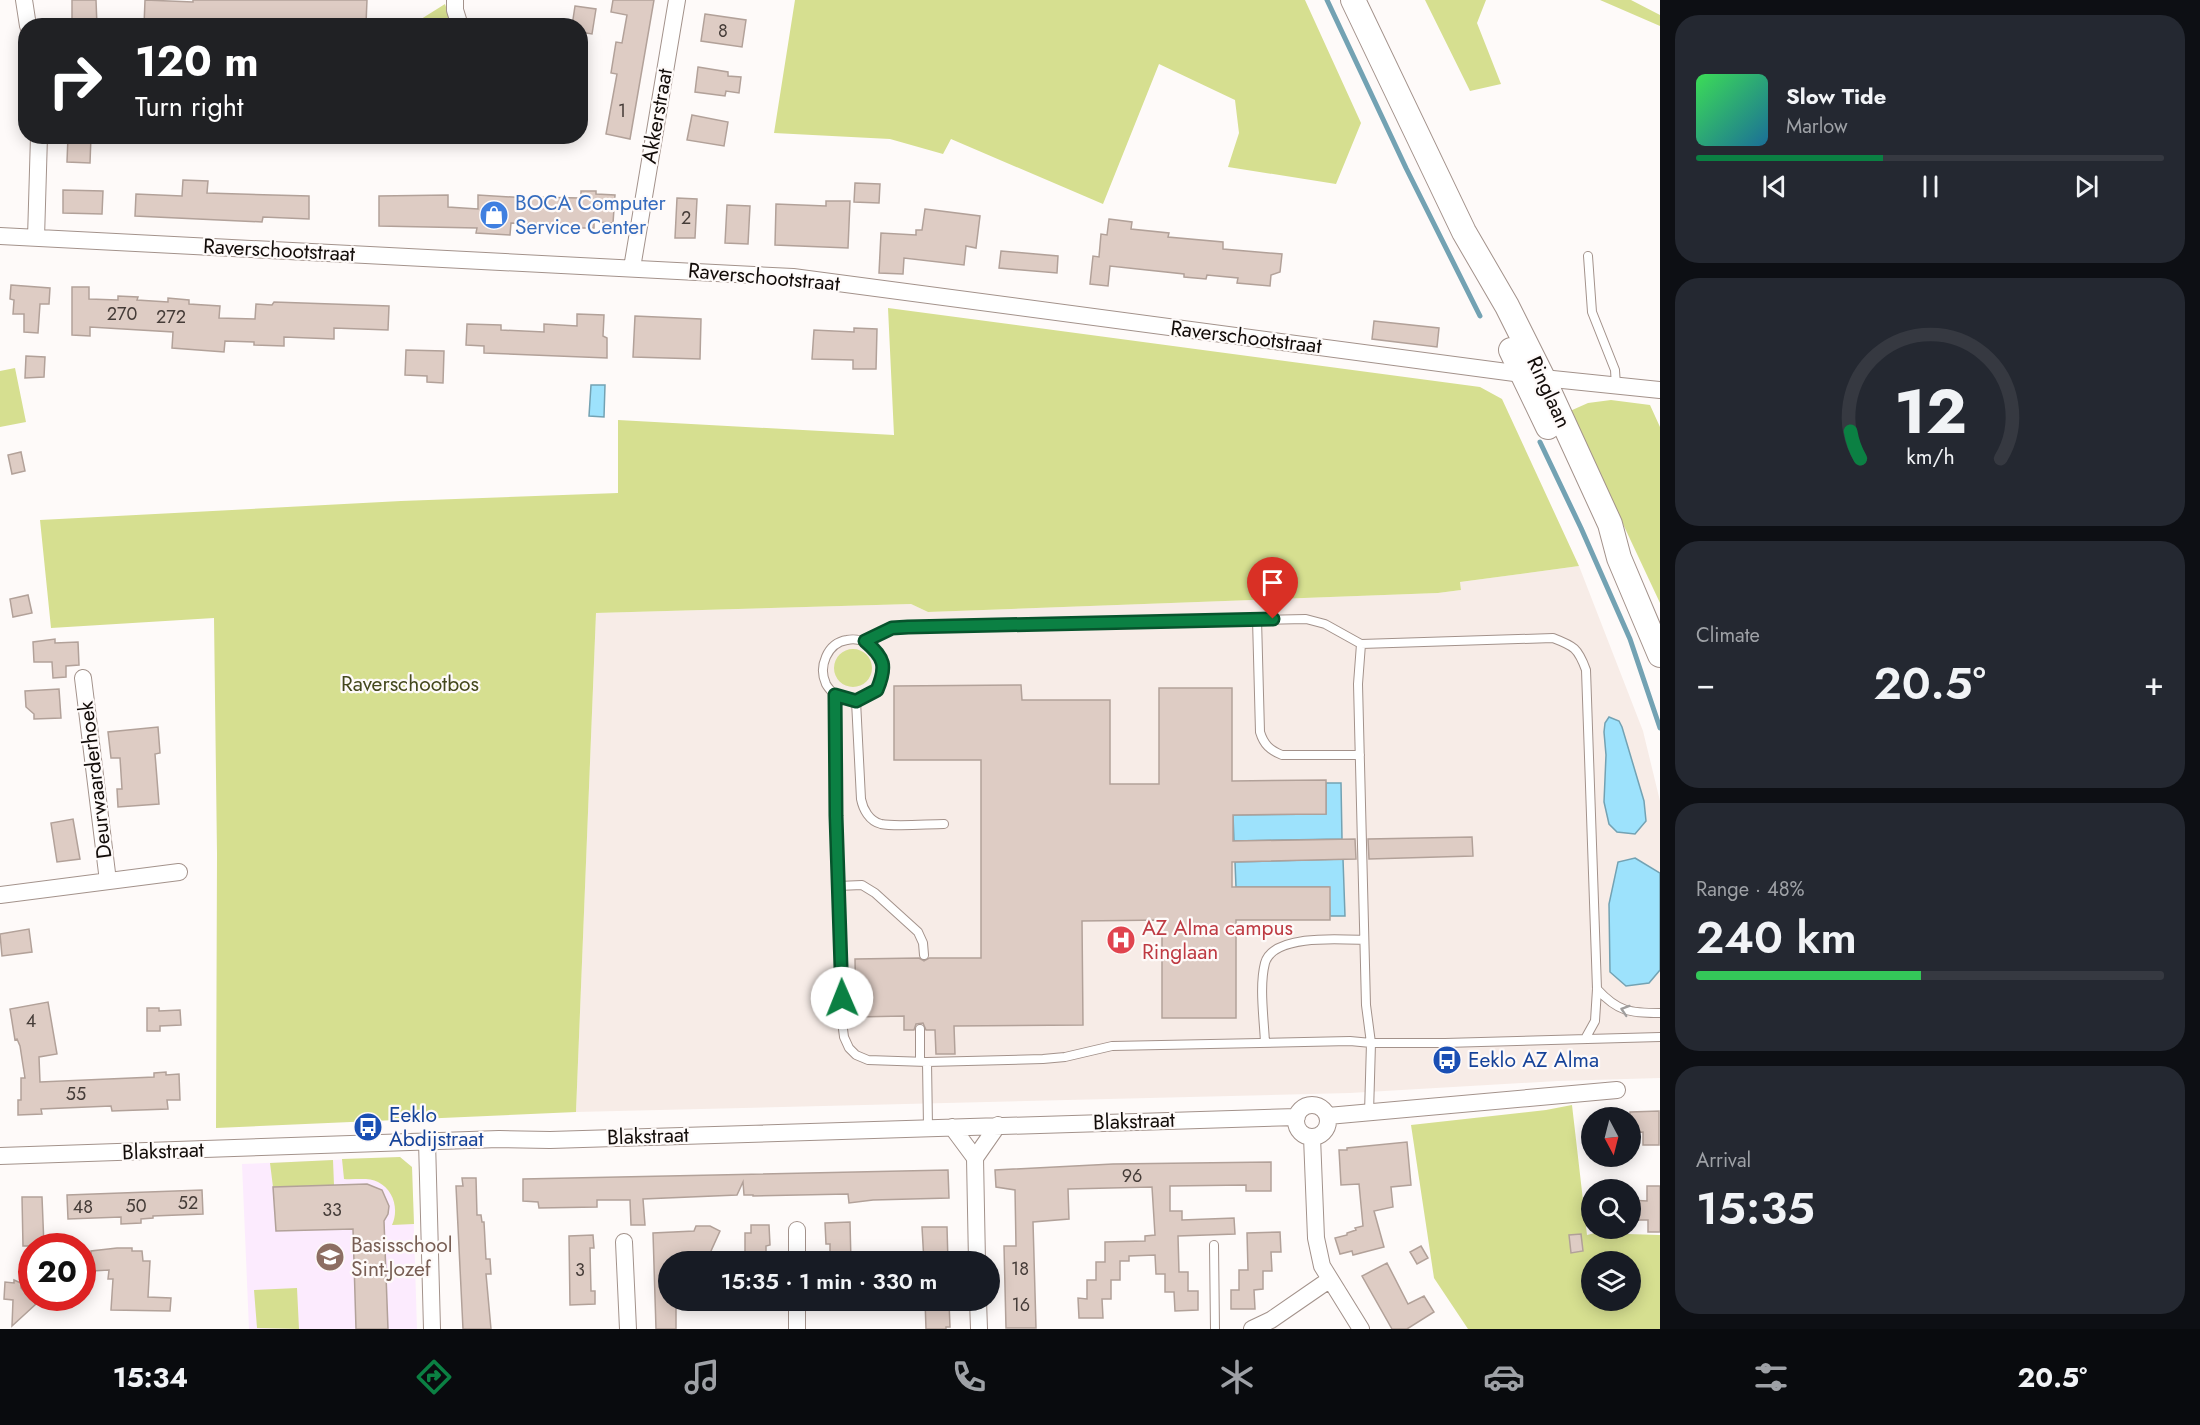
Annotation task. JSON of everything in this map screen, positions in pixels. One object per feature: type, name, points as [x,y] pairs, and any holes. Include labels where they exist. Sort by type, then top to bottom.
[{"type":"main road","name":"Ringlaan","points":[[1353,0],[1464,232],[1507,306],[1533,376],[1536,403],[1600,529],[1619,558]]},
{"type":"main road","name":"Ringlaan","points":[[1464,232],[1501,329],[1533,376],[1610,524],[1619,558],[1660,656]]},
{"type":"street","points":[[24,0],[27,18]]},
{"type":"street","points":[[455,0],[458,18]]},
{"type":"street","name":"Akkerstraat","points":[[632,268],[677,0]]},
{"type":"street","points":[[36,238],[39,144]]},
{"type":"street","name":"Raverschootstraat","points":[[0,236],[760,275],[848,284],[1533,376],[1660,390]]},
{"type":"street","name":"Deurwaarderhoek","points":[[83,678],[108,881]]},
{"type":"street","points":[[0,895],[179,872]]},
{"type":"street","points":[[1328,1116],[1617,1090]]},
{"type":"street","points":[[1312,1105],[1321,1108],[1328,1116],[1328,1125],[1321,1134],[1312,1137],[1302,1133],[1299,1129],[1297,1117],[1302,1109],[1312,1105]]},
{"type":"street","name":"Blakstraat","points":[[0,1156],[499,1138],[550,1140],[1297,1117]]},
{"type":"street","points":[[975,1158],[999,1125]]},
{"type":"street","points":[[952,1126],[975,1158],[977,1251]]},
{"type":"street","points":[[1312,1137],[1316,1238],[1322,1266],[1361,1329]]},
{"type":"street","points":[[427,1141],[432,1329]]},
{"type":"street","points":[[796,1230],[797,1251]]},
{"type":"street","points":[[624,1242],[628,1329]]},
{"type":"street","points":[[1252,1329],[1271,1320],[1329,1280]]},
{"type":"street","points":[[797,1311],[797,1329]]},
{"type":"street","points":[[978,1311],[979,1329]]},
{"type":"lane","points":[[1588,256],[1593,312],[1615,370],[1616,386]]},
{"type":"lane","points":[[1257,619],[1260,732],[1264,743],[1272,751],[1282,755],[1360,754]]},
{"type":"lane","points":[[865,641],[879,653],[884,672],[877,690],[856,701],[835,695],[826,685],[822,666],[830,649],[846,640],[865,641],[892,628],[1306,619],[1325,624],[1361,644],[1427,644],[1553,638],[1568,644],[1579,651],[1586,670],[1597,989],[1595,1021],[1586,1039]]},
{"type":"lane","points":[[1361,644],[1358,684],[1366,1005],[1371,1043],[1370,1113]]},
{"type":"lane","points":[[835,695],[835,787],[844,1037],[849,1048],[856,1055],[868,1060],[924,1062],[1054,1058],[1112,1046],[1660,1037]]},
{"type":"lane","points":[[856,701],[860,791],[864,810],[870,818],[880,824],[944,824]]},
{"type":"lane","points":[[838,886],[862,885],[875,893],[918,932],[923,943],[924,955]]},
{"type":"lane","points":[[1265,1043],[1263,978],[1265,960],[1275,949],[1295,942],[1364,940]]},
{"type":"lane","points":[[1597,989],[1608,1001],[1629,1013],[1660,1013]]},
{"type":"lane","points":[[920,1029],[928,1127]]},
{"type":"lane","points":[[1214,1245],[1215,1329]]},
{"type":"shaded area","name":"AZ Alma campus Ringlaan","points":[[1579,566],[1643,731],[1660,801],[1660,1078],[1558,1081],[1350,1093],[576,1112],[596,613],[911,604],[928,612],[1438,593],[1461,590],[1460,582]]},
{"type":"shaded area","name":"Basisschool Sint-Jozef","points":[[400,1157],[412,1167],[417,1329],[249,1329],[242,1164]]},
{"type":"green space","points":[[795,0],[1305,0],[1361,123],[1336,184],[1228,167],[1239,133],[1235,100],[1159,64],[1103,204],[951,139],[943,154],[890,139],[774,133]]},
{"type":"green space","points":[[1425,0],[1486,0],[1477,23],[1501,84],[1470,91]]},
{"type":"green space","points":[[1600,0],[1631,0],[1660,15],[1660,26]]},
{"type":"green space","points":[[445,4],[450,18],[423,18]]},
{"type":"green space","name":"Raverschootbos","points":[[888,308],[1480,387],[1502,399],[1579,566],[1460,582],[1461,590],[1438,593],[928,612],[911,604],[596,613],[576,1112],[216,1128],[217,854],[214,618],[51,628],[40,520],[401,501],[618,493],[618,420],[894,435]]},
{"type":"green space","points":[[15,368],[26,422],[0,427],[0,371]]},
{"type":"green space","points":[[1611,400],[1650,405],[1660,427],[1660,603],[1570,411],[1588,403]]},
{"type":"green space","points":[[853,649],[866,655],[872,668],[866,681],[853,687],[840,681],[834,668],[840,655]]},
{"type":"green space","points":[[1572,1105],[1581,1183],[1581,1239],[1641,1239],[1641,1234],[1660,1235],[1660,1329],[1468,1329],[1434,1278],[1411,1125]]},
{"type":"green space","points":[[400,1157],[412,1167],[414,1224],[392,1225],[395,1207],[388,1190],[374,1180],[344,1179],[342,1159]]},
{"type":"green space","points":[[333,1160],[334,1185],[273,1187],[270,1163]]},
{"type":"green space","points":[[297,1288],[299,1329],[257,1328],[254,1290]]},
{"type":"water","points":[[591,385],[605,385],[604,417],[589,416]]},
{"type":"water","points":[[1609,717],[1619,721],[1622,727],[1644,801],[1646,821],[1635,834],[1617,832],[1609,824],[1604,802],[1606,755],[1604,732],[1605,723]]},
{"type":"water","points":[[1326,783],[1341,783],[1342,839],[1234,841],[1233,815],[1326,814]]},
{"type":"water","points":[[1635,858],[1660,873],[1660,970],[1649,983],[1626,986],[1610,972],[1609,904],[1618,862]]},
{"type":"water","points":[[1343,859],[1345,916],[1330,916],[1329,887],[1236,887],[1235,862]]},
{"type":"building","points":[[72,0],[96,0],[97,18],[72,18]]},
{"type":"building","points":[[145,0],[193,2],[193,0],[367,0],[366,18],[144,18]]},
{"type":"building","points":[[613,0],[654,0],[630,139],[606,134],[617,74],[611,73],[616,42],[622,43],[627,15],[611,12]]},
{"type":"building","points":[[575,6],[596,9],[592,34],[588,33],[588,18],[573,18]]},
{"type":"building","points":[[705,14],[746,20],[742,47],[701,41]]},
{"type":"building","points":[[698,67],[728,72],[728,76],[741,77],[739,93],[726,91],[725,96],[695,92]]},
{"type":"building","points":[[692,115],[728,122],[724,146],[687,140]]},
{"type":"building","points":[[68,144],[91,144],[90,163],[67,162]]},
{"type":"building","points":[[183,180],[208,181],[207,193],[309,196],[309,219],[263,217],[262,222],[135,216],[136,194],[182,196]]},
{"type":"building","points":[[855,183],[880,184],[879,203],[854,202]]},
{"type":"building","points":[[63,190],[103,191],[102,214],[63,213]]},
{"type":"building","points":[[581,191],[615,195],[613,223],[594,222],[594,228],[580,228],[580,225],[511,223],[510,235],[476,233],[477,228],[379,226],[379,196],[448,195],[448,207],[478,209],[478,195],[581,198]]},
{"type":"building","points":[[677,198],[697,199],[695,238],[675,238]]},
{"type":"building","points":[[826,201],[850,201],[848,248],[775,245],[776,204],[826,206]]},
{"type":"building","points":[[727,205],[750,206],[748,244],[725,243]]},
{"type":"building","points":[[925,209],[980,216],[976,248],[966,246],[964,265],[904,258],[903,274],[879,273],[881,233],[916,235],[916,230],[922,230]]},
{"type":"building","points":[[1109,219],[1132,222],[1131,229],[1169,233],[1168,237],[1223,242],[1223,249],[1282,254],[1280,272],[1271,275],[1270,286],[1237,283],[1238,278],[1207,275],[1206,279],[1184,277],[1184,274],[1110,266],[1108,286],[1090,284],[1093,256],[1099,257],[1101,234],[1107,235]]},
{"type":"building","points":[[1001,251],[1058,256],[1057,273],[999,268]]},
{"type":"building","points":[[11,285],[50,288],[49,304],[40,304],[38,333],[24,332],[24,314],[13,314],[14,300],[10,299]]},
{"type":"building","points":[[72,287],[89,287],[89,299],[118,300],[118,296],[168,302],[168,298],[189,300],[189,304],[220,306],[219,318],[255,319],[256,304],[272,305],[274,302],[389,306],[388,330],[334,328],[334,339],[284,337],[284,346],[225,341],[224,352],[172,348],[173,332],[90,327],[90,336],[72,335]]},
{"type":"building","points":[[577,314],[604,315],[603,336],[607,338],[607,358],[484,353],[484,346],[466,345],[467,324],[501,325],[501,330],[544,332],[544,324],[577,326]]},
{"type":"building","points":[[635,316],[701,319],[700,359],[633,357]]},
{"type":"building","points":[[1374,321],[1439,328],[1437,347],[1372,339]]},
{"type":"building","points":[[854,328],[877,329],[876,369],[853,369],[853,360],[812,359],[814,330],[854,332]]},
{"type":"building","points":[[406,350],[444,351],[443,383],[427,382],[427,376],[405,375]]},
{"type":"building","points":[[26,356],[45,357],[44,377],[25,378]]},
{"type":"building","points":[[21,452],[25,471],[12,474],[8,455]]},
{"type":"building","points":[[28,595],[32,613],[13,617],[10,599]]},
{"type":"building","points":[[55,639],[55,643],[78,642],[79,665],[66,666],[66,677],[53,678],[52,662],[34,662],[33,642]]},
{"type":"building","points":[[1021,685],[1022,700],[1110,700],[1110,784],[1159,784],[1159,688],[1232,688],[1232,781],[1326,780],[1326,814],[1233,815],[1233,841],[1355,839],[1356,859],[1232,862],[1232,887],[1330,887],[1330,920],[1236,920],[1236,1018],[1162,1018],[1162,920],[1082,921],[1083,1025],[954,1026],[955,1054],[936,1054],[935,1030],[926,1030],[923,1023],[916,1024],[914,1030],[904,1030],[904,1016],[856,1017],[855,959],[919,958],[924,961],[929,958],[981,958],[981,760],[894,760],[894,686]]},
{"type":"building","points":[[59,689],[61,718],[34,719],[34,714],[26,707],[25,691]]},
{"type":"building","points":[[158,727],[160,753],[155,754],[159,804],[118,807],[117,789],[122,789],[120,758],[111,758],[108,732]]},
{"type":"building","points":[[73,819],[80,859],[57,862],[51,823]]},
{"type":"building","points":[[1472,837],[1473,856],[1369,859],[1368,839]]},
{"type":"building","points":[[29,929],[32,952],[2,956],[0,934]]},
{"type":"building","points":[[48,1002],[57,1054],[39,1057],[40,1082],[154,1077],[154,1073],[166,1072],[166,1075],[179,1074],[180,1100],[167,1100],[168,1109],[112,1111],[111,1106],[41,1109],[42,1114],[18,1115],[21,1078],[25,1078],[20,1046],[17,1039],[15,1040],[10,1009]]},
{"type":"building","points":[[147,1008],[159,1008],[159,1011],[180,1010],[181,1025],[160,1026],[160,1031],[147,1031]]},
{"type":"building","points":[[1659,1111],[1659,1145],[1643,1145],[1641,1112]]},
{"type":"building","points":[[1407,1142],[1411,1185],[1391,1187],[1393,1207],[1374,1211],[1384,1247],[1353,1255],[1352,1251],[1340,1254],[1335,1238],[1347,1235],[1356,1230],[1355,1228],[1363,1226],[1359,1184],[1341,1185],[1339,1150]]},
{"type":"building","points":[[1271,1162],[1271,1191],[1246,1191],[1246,1185],[1170,1186],[1170,1211],[1182,1211],[1182,1220],[1234,1218],[1235,1234],[1178,1236],[1179,1272],[1188,1272],[1188,1291],[1198,1291],[1198,1310],[1175,1311],[1174,1292],[1165,1292],[1165,1274],[1156,1274],[1155,1255],[1129,1256],[1129,1261],[1120,1261],[1120,1280],[1111,1280],[1111,1299],[1102,1299],[1103,1318],[1079,1318],[1078,1298],[1087,1299],[1087,1280],[1096,1280],[1096,1262],[1105,1262],[1105,1242],[1145,1241],[1145,1236],[1155,1235],[1152,1187],[1068,1189],[1069,1219],[1033,1222],[1036,1328],[1006,1328],[1004,1246],[1016,1246],[1015,1190],[996,1187],[995,1170],[1113,1164]]},
{"type":"building","points":[[948,1170],[949,1198],[849,1203],[848,1194],[753,1196],[744,1195],[743,1182],[737,1195],[643,1199],[645,1225],[631,1225],[630,1200],[597,1200],[597,1207],[539,1208],[538,1202],[523,1201],[523,1179]]},
{"type":"building","points":[[462,1178],[476,1178],[477,1215],[481,1215],[482,1222],[484,1222],[486,1259],[490,1259],[491,1274],[486,1274],[491,1329],[463,1329],[456,1186],[463,1186]]},
{"type":"building","points":[[367,1184],[382,1190],[389,1206],[384,1221],[388,1329],[356,1329],[353,1229],[276,1231],[273,1187]]},
{"type":"building","points":[[1647,1186],[1660,1186],[1660,1232],[1648,1232],[1648,1220],[1641,1220],[1641,1201],[1647,1201]]},
{"type":"building","points":[[202,1190],[203,1214],[153,1216],[153,1218],[141,1219],[141,1223],[121,1224],[121,1217],[68,1219],[67,1195]]},
{"type":"building","points":[[22,1197],[42,1197],[43,1233],[23,1233]]},
{"type":"building","points":[[850,1222],[851,1251],[830,1251],[830,1244],[826,1244],[825,1223]]},
{"type":"building","points":[[751,1225],[769,1225],[770,1245],[766,1246],[766,1251],[745,1251],[745,1233],[751,1233]]},
{"type":"building","points":[[696,1226],[710,1226],[720,1231],[711,1251],[658,1251],[658,1311],[676,1311],[676,1329],[656,1329],[653,1233],[694,1231]]},
{"type":"building","points":[[922,1227],[947,1227],[948,1251],[923,1251]]},
{"type":"building","points":[[1280,1232],[1281,1252],[1271,1252],[1272,1271],[1263,1271],[1263,1289],[1254,1290],[1255,1309],[1231,1309],[1231,1290],[1239,1290],[1239,1270],[1248,1270],[1247,1233]]},
{"type":"building","points":[[1581,1234],[1583,1251],[1571,1253],[1569,1235]]},
{"type":"building","points":[[593,1235],[594,1248],[590,1248],[591,1291],[595,1291],[595,1304],[570,1305],[569,1236]]},
{"type":"building","points":[[1421,1246],[1428,1258],[1417,1264],[1410,1252]]},
{"type":"building","points":[[132,1248],[132,1251],[142,1251],[143,1261],[150,1261],[148,1297],[171,1298],[170,1311],[111,1310],[113,1279],[108,1279],[109,1270],[96,1271],[96,1250]]},
{"type":"building","points":[[1387,1263],[1408,1304],[1424,1296],[1434,1312],[1407,1329],[1392,1329],[1362,1276]]},
{"type":"building","points":[[14,1280],[18,1282],[18,1311],[28,1311],[12,1326],[13,1300],[4,1299],[5,1282],[14,1283]]},
{"type":"building","points":[[925,1311],[949,1311],[950,1327],[926,1329]]},
{"type":"waterway","points":[[1327,0],[1406,168],[1480,316]]},
{"type":"waterway","points":[[1540,442],[1630,639],[1660,728]]},
{"type":"place","name":"BOCA Computer Service Center","points":[[494,215]]},
{"type":"place","name":"AZ Alma campus Ringlaan","points":[[1121,940]]},
{"type":"place","name":"Eeklo AZ Alma","points":[[1447,1060]]},
{"type":"place","name":"Eeklo Abdijstraat","points":[[368,1127]]},
{"type":"place","name":"Basisschool Sint-Jozef","points":[[330,1257]]},
{"type":"route","points":[[842,998],[835,787],[835,695],[856,701],[877,690],[884,672],[879,653],[865,641],[892,628],[908,627],[1273,619]]}]
